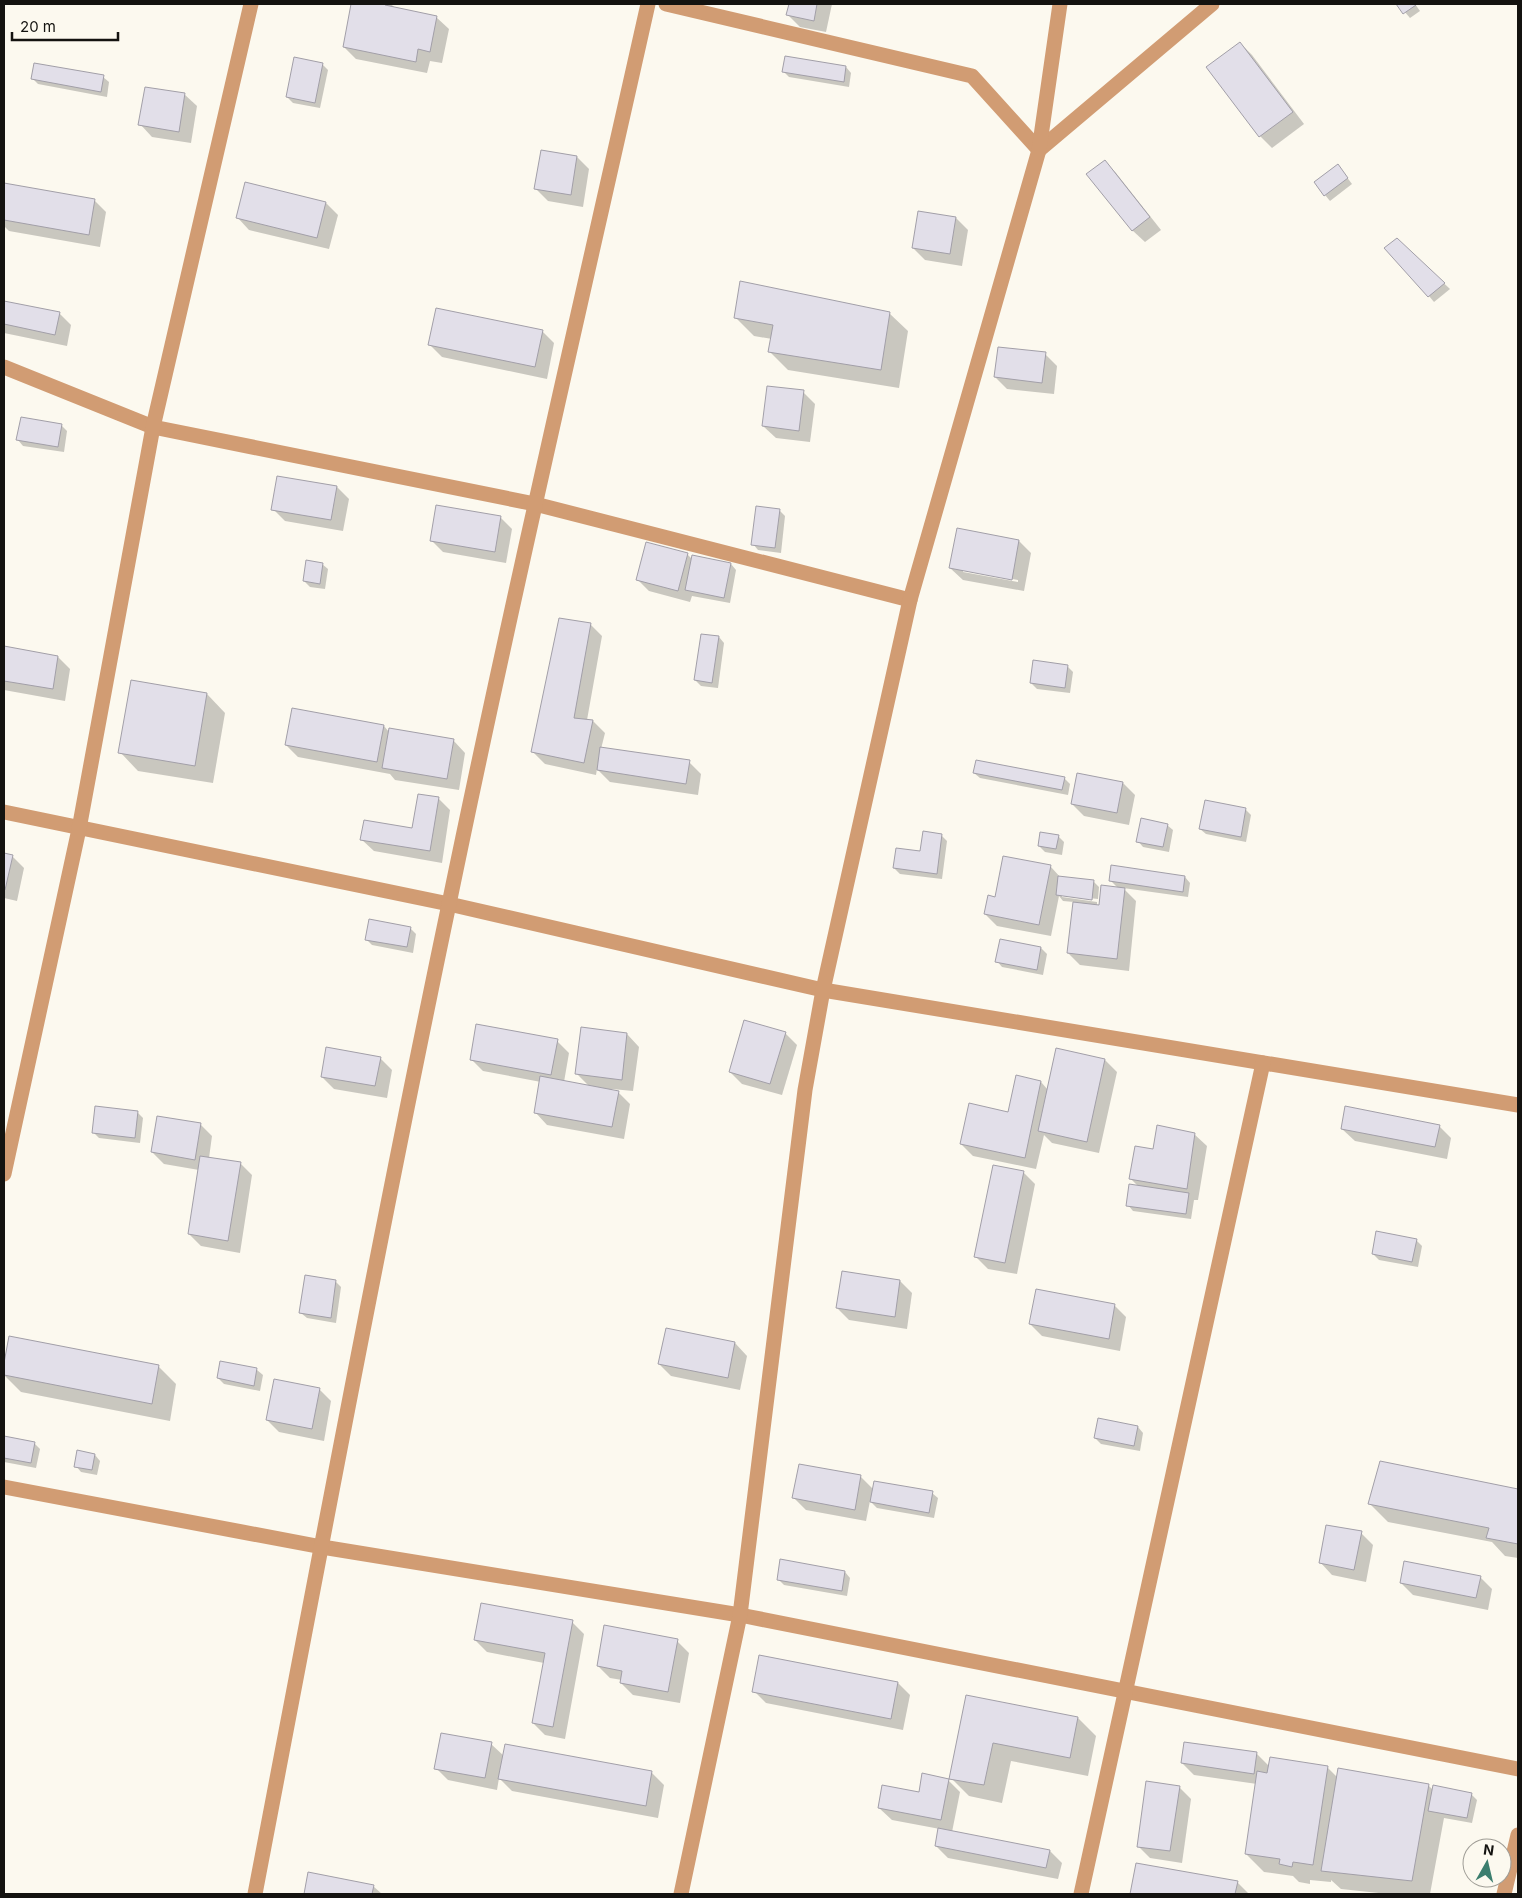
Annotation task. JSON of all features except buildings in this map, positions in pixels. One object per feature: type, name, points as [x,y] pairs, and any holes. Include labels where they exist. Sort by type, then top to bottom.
[{"type":"street","points":[[4,1174],[79,829],[153,427],[251,4]]},
{"type":"street","points":[[255,1894],[448,904],[535,504],[648,4]]},
{"type":"street","points":[[666,4],[972,76],[1039,150]]},
{"type":"street","points":[[681,1894],[740,1616],[804,1090],[822,990],[910,600],[1039,150],[1060,4]]},
{"type":"street","points":[[1039,150],[1212,4]]},
{"type":"street","points":[[4,367],[153,427],[535,504],[910,600]]},
{"type":"street","points":[[4,812],[448,904],[822,990],[1518,1105]]},
{"type":"street","points":[[1081,1894],[1263,1063]]},
{"type":"street","points":[[4,1487],[322,1547],[740,1616],[1518,1769]]},
{"type":"street","points":[[1504,1894],[1518,1835]]}]
